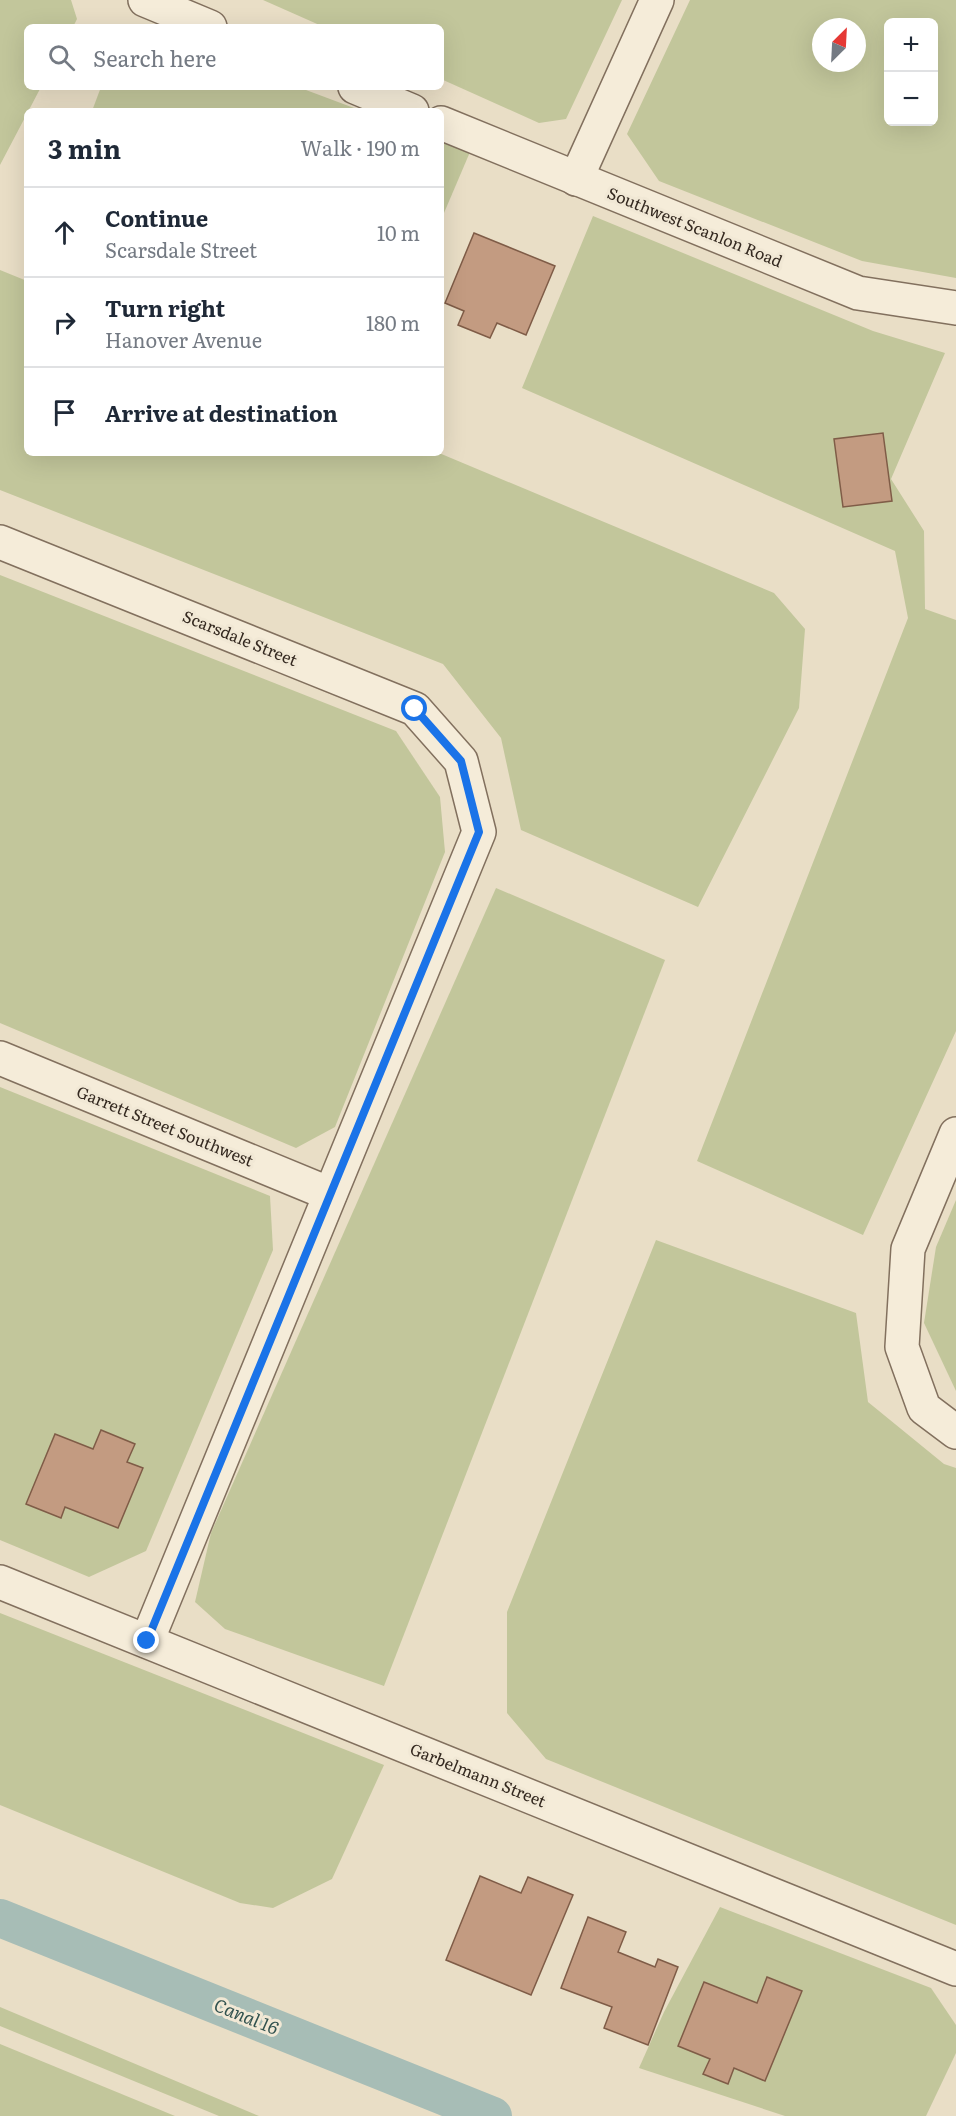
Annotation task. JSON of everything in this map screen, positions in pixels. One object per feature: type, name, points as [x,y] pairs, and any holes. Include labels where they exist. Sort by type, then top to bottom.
[{"type":"street","points":[[145,0],[203,24]]},
{"type":"street","points":[[576,179],[657,0]]},
{"type":"street","points":[[362,90],[405,108]]},
{"type":"street","name":"Southwest Scanlon Road","points":[[444,124],[858,293],[956,308]]},
{"type":"street","name":"Scarsdale Street","points":[[0,542],[415,709],[461,761],[479,832],[330,1194]]},
{"type":"street","name":"Garrett Street Southwest","points":[[0,1058],[330,1194]]},
{"type":"street","points":[[956,1134],[908,1249],[902,1347],[924,1408],[956,1431]]},
{"type":"street","points":[[147,1641],[330,1194]]},
{"type":"street","name":"Garbelmann Street","points":[[0,1582],[956,1969]]},
{"type":"green space","points":[[0,0],[71,0],[77,19],[74,24],[24,24],[24,90],[39,90],[30,108],[24,108],[24,119],[0,165]]},
{"type":"green space","points":[[263,0],[622,0],[566,119],[539,123],[444,80],[444,24],[317,24]]},
{"type":"green space","points":[[690,0],[956,0],[956,278],[862,261],[659,181],[627,134]]},
{"type":"green space","points":[[100,90],[306,90],[354,108],[93,108]]},
{"type":"green space","points":[[444,142],[470,152],[444,213]]},
{"type":"green space","points":[[593,216],[873,331],[945,353],[891,479],[924,531],[925,609],[956,620],[956,1031],[863,1235],[697,1161],[908,618],[895,551],[522,388]]},
{"type":"green space","points":[[0,270],[24,280],[24,456],[444,455],[774,593],[805,629],[799,708],[698,907],[521,830],[501,738],[443,664],[0,490]]},
{"type":"green space","points":[[0,575],[396,731],[440,797],[445,852],[335,1127],[296,1148],[0,1023]]},
{"type":"green space","points":[[496,888],[665,960],[384,1686],[225,1629],[195,1602],[211,1533]]},
{"type":"green space","points":[[0,1087],[270,1196],[273,1250],[146,1551],[89,1577],[0,1540]]},
{"type":"green space","points":[[956,1200],[956,1391],[924,1323],[936,1247]]},
{"type":"green space","points":[[656,1240],[856,1313],[868,1402],[944,1464],[956,1468],[956,1925],[546,1759],[507,1713],[507,1612]]},
{"type":"green space","points":[[0,1613],[384,1765],[332,1879],[273,1908],[240,1903],[0,1805]]},
{"type":"green space","points":[[720,1907],[931,1988],[956,2025],[956,2053],[926,2116],[785,2116],[639,2068],[664,2012]]},
{"type":"green space","points":[[0,2007],[259,2116],[219,2116],[0,2026]]},
{"type":"green space","points":[[0,2044],[175,2116],[0,2116]]},
{"type":"building","points":[[474,233],[555,266],[526,335],[497,323],[490,338],[458,325],[464,311],[445,303]]},
{"type":"building","points":[[883,433],[892,501],[843,507],[834,439]]},
{"type":"building","points":[[101,1430],[135,1444],[127,1462],[143,1468],[118,1528],[65,1507],[61,1518],[26,1504],[55,1434],[93,1449]]},
{"type":"building","points":[[480,1876],[521,1893],[528,1877],[573,1895],[531,1995],[446,1960]]},
{"type":"building","points":[[588,1917],[626,1932],[618,1952],[655,1967],[658,1959],[678,1967],[648,2045],[604,2028],[612,2007],[561,1988]]},
{"type":"building","points":[[767,1977],[802,1991],[765,2081],[734,2068],[728,2084],[703,2074],[710,2059],[678,2046],[704,1982],[757,2003]]},
{"type":"waterway","name":"Canal 16","points":[[0,1918],[493,2116]]},
{"type":"route","points":[[147,1641],[479,832],[461,761],[415,709]]}]
